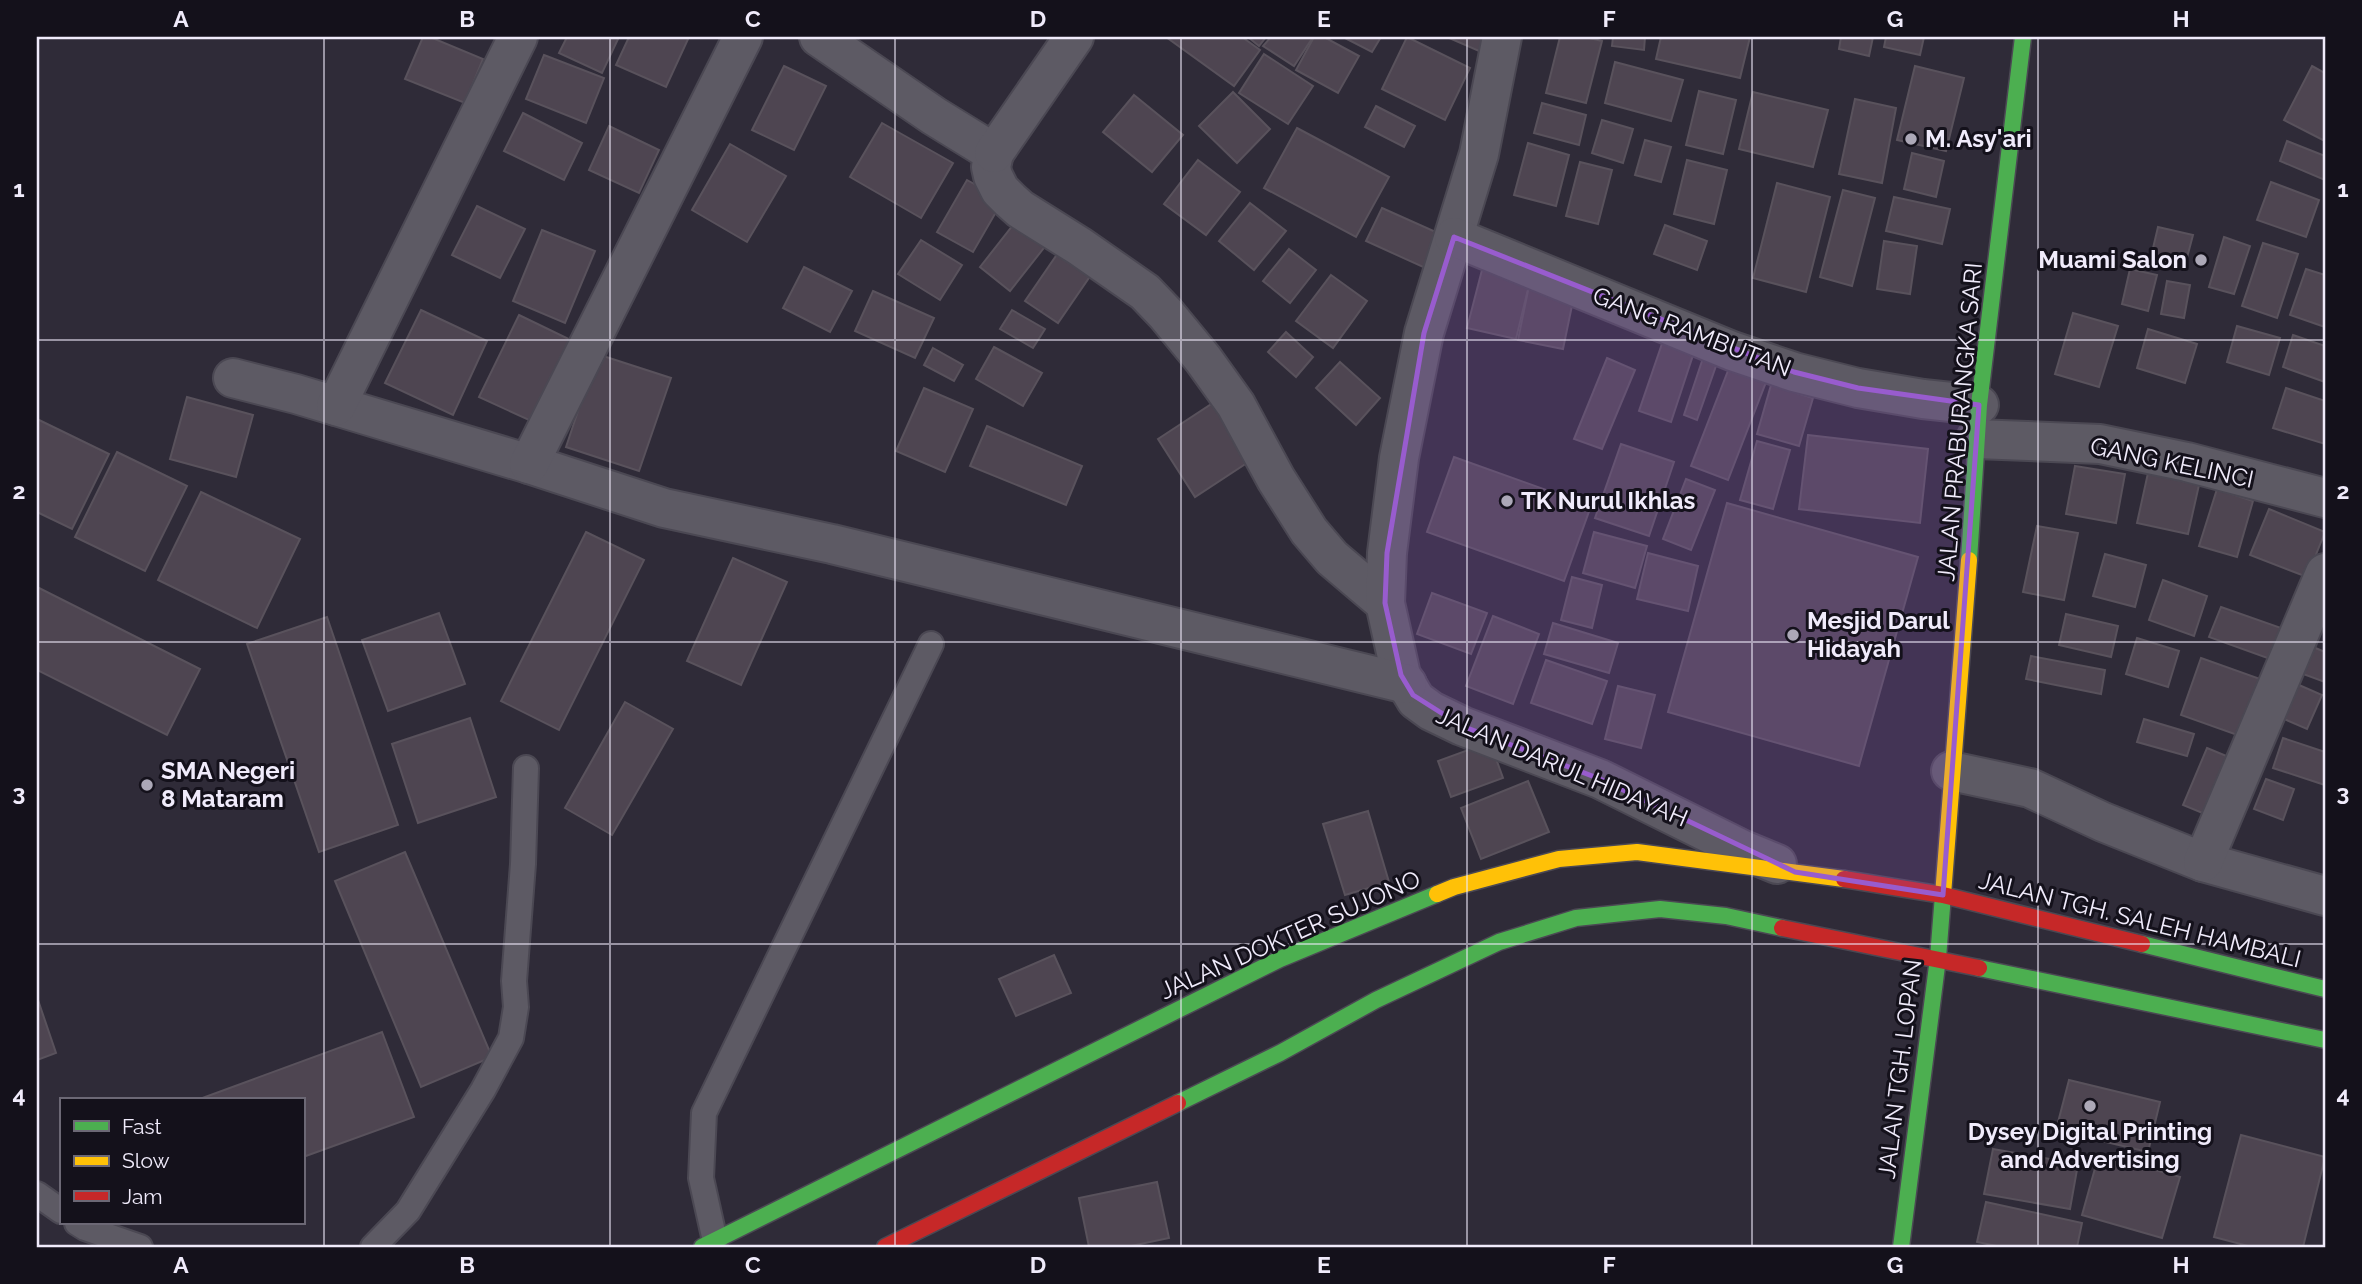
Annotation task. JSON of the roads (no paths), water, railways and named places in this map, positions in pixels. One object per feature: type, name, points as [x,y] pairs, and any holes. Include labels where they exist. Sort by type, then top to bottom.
[{"type":"main road","name":"JALAN PRABURANGKA SARI","points":[[1943,895],[1964,637],[1977,422],[2023,37]]},
{"type":"main road","name":"JALAN DOKTER SUJONO","points":[[708,1244],[1280,960],[1454,887],[1559,859],[1637,852],[1883,884],[1943,895]]},
{"type":"main road","name":"JALAN TGH. LOPAN","points":[[1901,1247],[1938,958],[1943,895]]},
{"type":"main road","name":"JALAN TGH. SALEH HAMBALI","points":[[1943,895],[2325,989]]},
{"type":"main road","points":[[885,1247],[1280,1053],[1376,1000],[1499,943],[1576,918],[1660,909],[1726,916],[2325,1040]]},
{"type":"street","points":[[336,406],[518,37]]},
{"type":"street","points":[[530,464],[743,37]]},
{"type":"street","points":[[818,37],[934,116],[994,153]]},
{"type":"street","points":[[1074,37],[994,153],[991,167],[1000,190],[1020,209],[1145,292],[1166,314],[1236,405],[1276,479],[1309,531],[1332,558],[1385,603]]},
{"type":"street","name":"JALAN DARUL HIDAYAH","points":[[1502,37],[1479,154],[1424,333],[1399,458],[1387,553],[1385,603],[1401,675],[1416,700],[1431,711],[1462,726],[1600,779],[1743,850],[1795,872]]},
{"type":"street","name":"GANG RAMBUTAN","points":[[1454,237],[1732,351],[1794,372],[1871,390],[1977,422]]},
{"type":"street","points":[[233,379],[336,406],[530,464],[664,508],[832,544],[1407,684]]},
{"type":"street","name":"GANG KELINCI","points":[[1977,422],[2187,462],[2325,498]]},
{"type":"street","points":[[2203,862],[2325,573]]},
{"type":"street","points":[[1951,771],[2030,788],[2203,862],[2325,897]]},
{"type":"lane","points":[[708,1244],[701,1178],[704,1113],[931,644]]},
{"type":"lane","points":[[373,1247],[408,1211],[483,1090],[511,1038],[516,1007],[514,981],[523,864],[526,768]]},
{"type":"lane","points":[[37,1194],[60,1210]]},
{"type":"lane","points":[[79,1224],[140,1247]]},
{"type":"place","name":"M. Asy'ari","points":[[1911,139]]},
{"type":"place","name":"Muami Salon","points":[[2201,260]]},
{"type":"place","name":"TK Nurul Ikhlas","points":[[1507,501]]},
{"type":"place","name":"Mesjid Darul Hidayah","points":[[1793,635]]},
{"type":"place","name":"SMA Negeri 8 Mataram","points":[[147,785]]},
{"type":"place","name":"Dysey Digital Printing and Advertising","points":[[2090,1106]]}]
